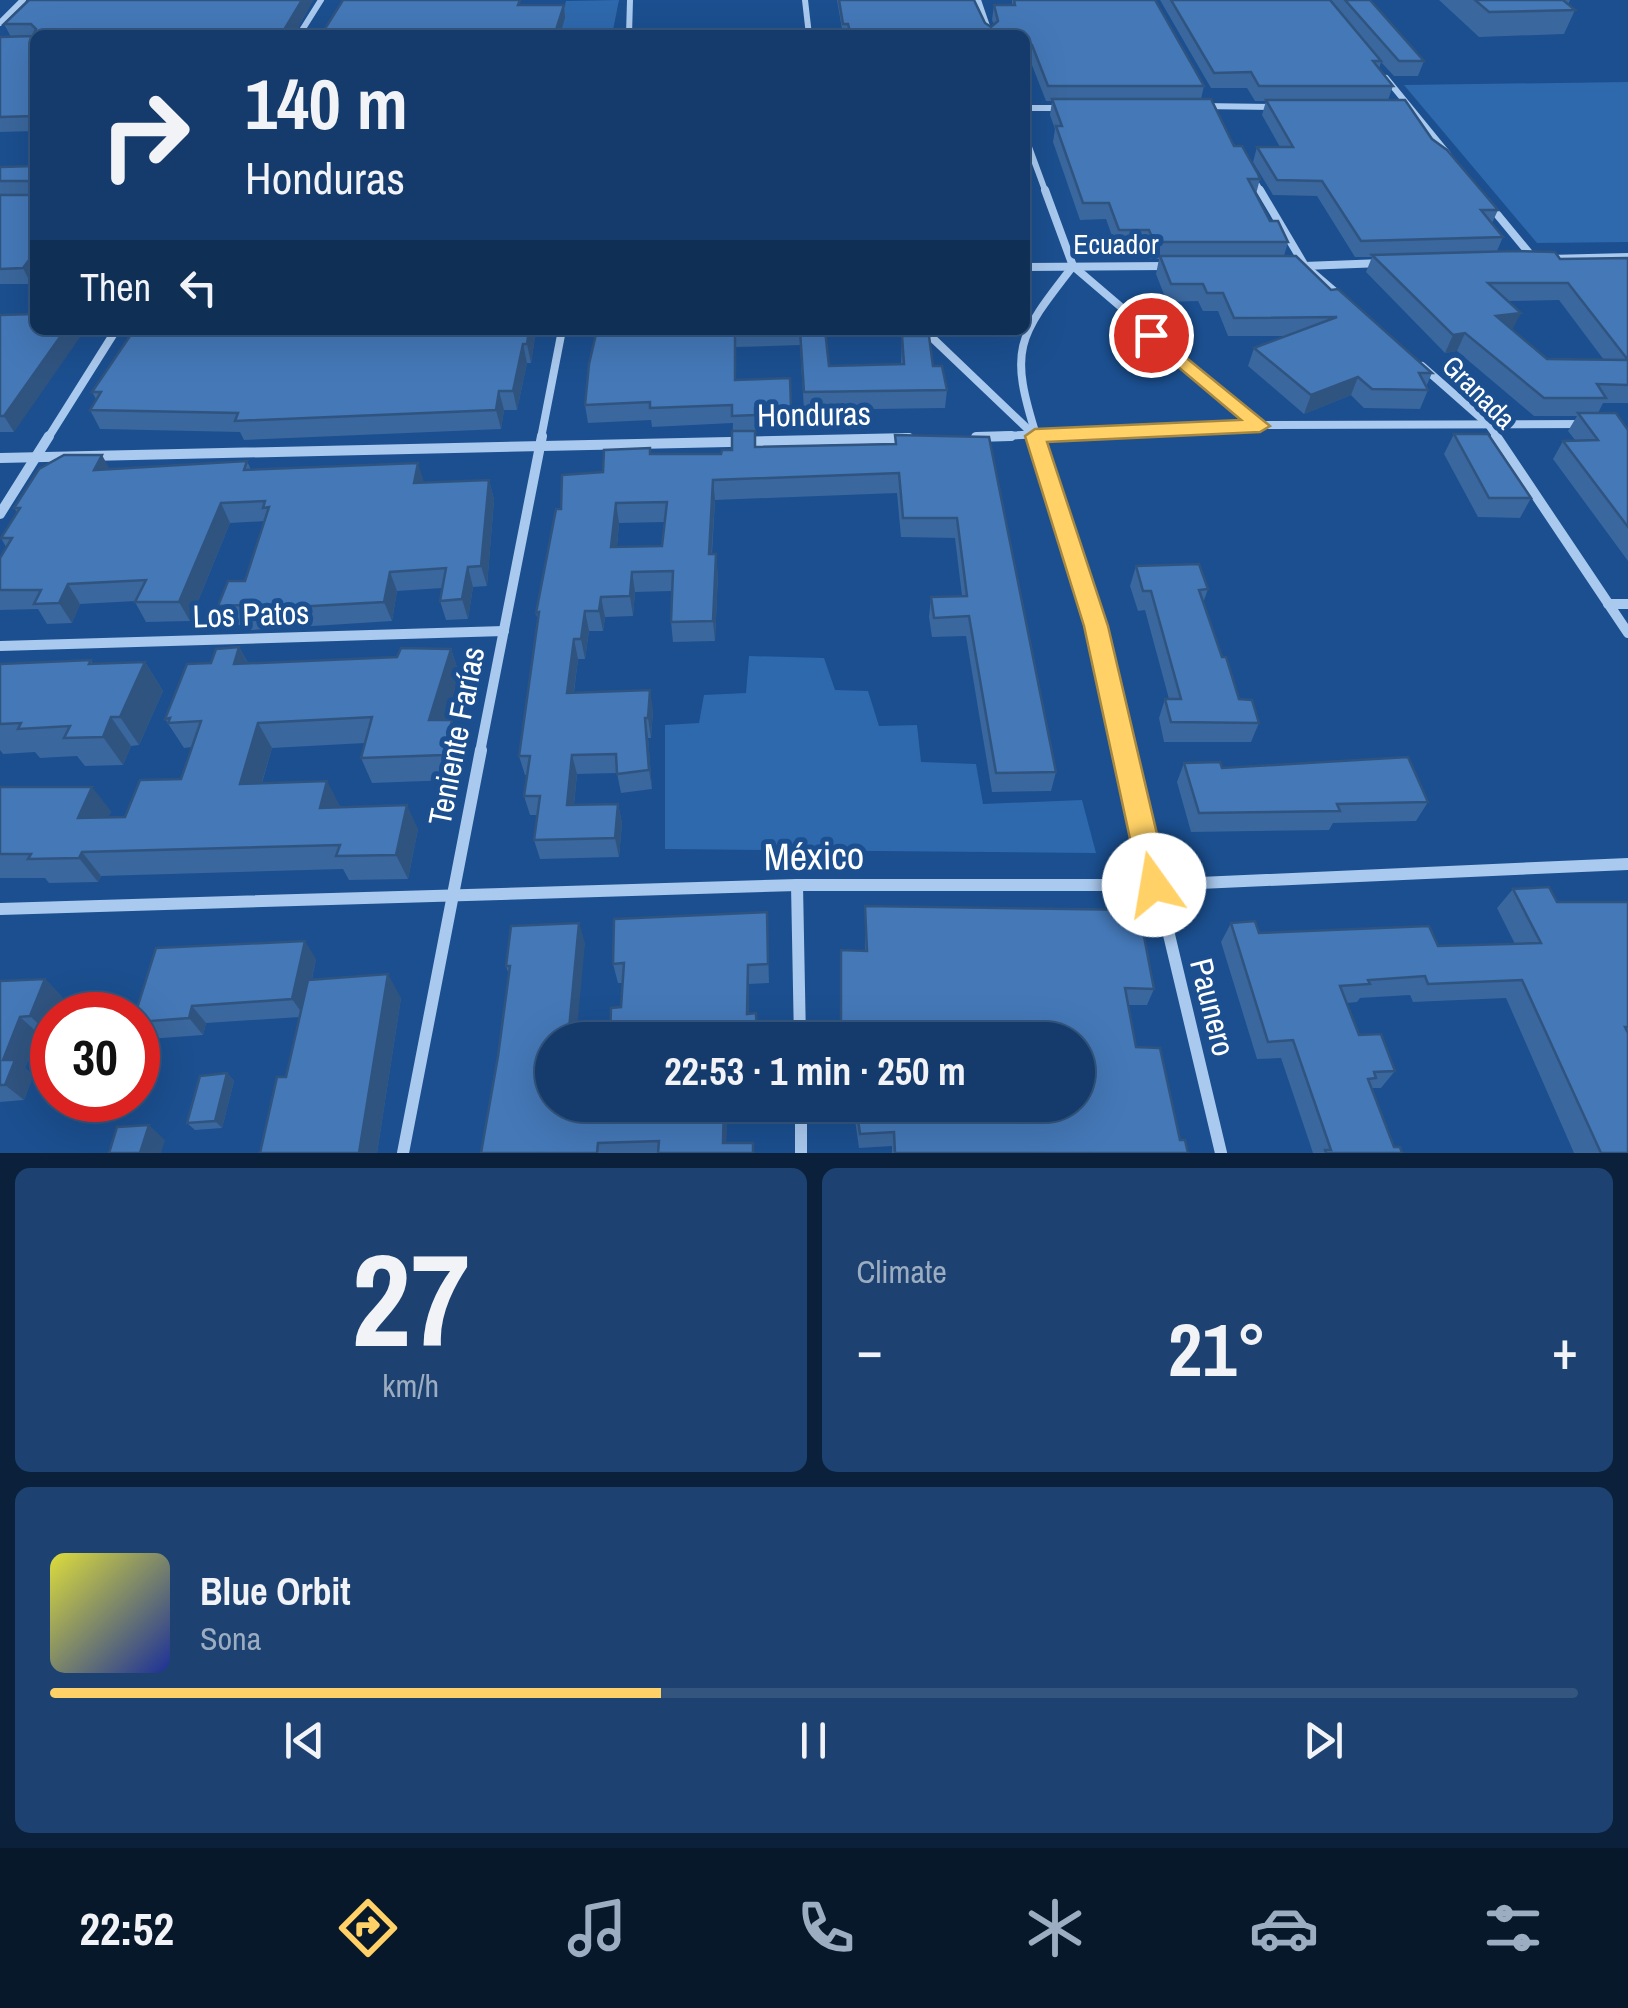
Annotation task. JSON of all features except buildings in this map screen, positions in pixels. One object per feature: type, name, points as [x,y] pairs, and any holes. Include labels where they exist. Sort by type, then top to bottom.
[{"type":"street","points":[[0,23],[23,0]]},
{"type":"street","points":[[302,30],[321,0]]},
{"type":"street","points":[[629,30],[630,0]]},
{"type":"street","points":[[805,0],[808,30]]},
{"type":"street","points":[[978,0],[988,30]]},
{"type":"street","points":[[1385,77],[1460,168]]},
{"type":"street","points":[[1202,91],[1220,122]]},
{"type":"street","points":[[1192,106],[1290,107]]},
{"type":"street","points":[[1030,108],[1081,107]]},
{"type":"street","points":[[1390,108],[1410,108]]},
{"type":"street","points":[[1030,150],[1073,266],[1260,426]]},
{"type":"street","points":[[1248,170],[1305,266],[1348,302]]},
{"type":"street","points":[[1484,199],[1534,259]]},
{"type":"street","points":[[1515,260],[1628,257]]},
{"type":"street","points":[[1286,266],[1400,263]]},
{"type":"street","name":"Paunero","points":[[1030,325],[1073,266]]},
{"type":"street","name":"Ecuador","points":[[1030,267],[1170,266]]},
{"type":"street","points":[[0,514],[113,335]]},
{"type":"street","name":"Teniente Farías","points":[[403,1153],[561,335]]},
{"type":"street","points":[[929,335],[1035,436]]},
{"type":"street","name":"Paunero","points":[[1024,335],[1018,351],[1020,380],[1096,626],[1220,1153]]},
{"type":"street","name":"Granada","points":[[1418,364],[1489,425],[1628,632]]},
{"type":"street","points":[[956,437],[1260,426],[1588,424]]},
{"type":"street","name":"Honduras","points":[[0,458],[916,438]]},
{"type":"street","points":[[1608,604],[1628,604]]},
{"type":"street","name":"Los Patos","points":[[0,646],[504,632]]},
{"type":"street","name":"México","points":[[0,909],[797,885],[1154,885],[1628,864]]},
{"type":"street","points":[[797,885],[800,1022]]},
{"type":"street","points":[[800,1122],[801,1153]]},
{"type":"shaded area","points":[[619,0],[613,30],[556,30],[566,1]]},
{"type":"shaded area","points":[[1628,82],[1628,242],[1537,243],[1404,85]]},
{"type":"shaded area","points":[[749,656],[824,658],[835,690],[868,691],[879,726],[917,725],[921,762],[976,764],[983,804],[1082,800],[1096,853],[665,849],[665,725],[699,723],[704,695],[746,693]]},
{"type":"route","points":[[1151,335],[1260,426],[1035,436],[1096,626],[1154,885]]}]
